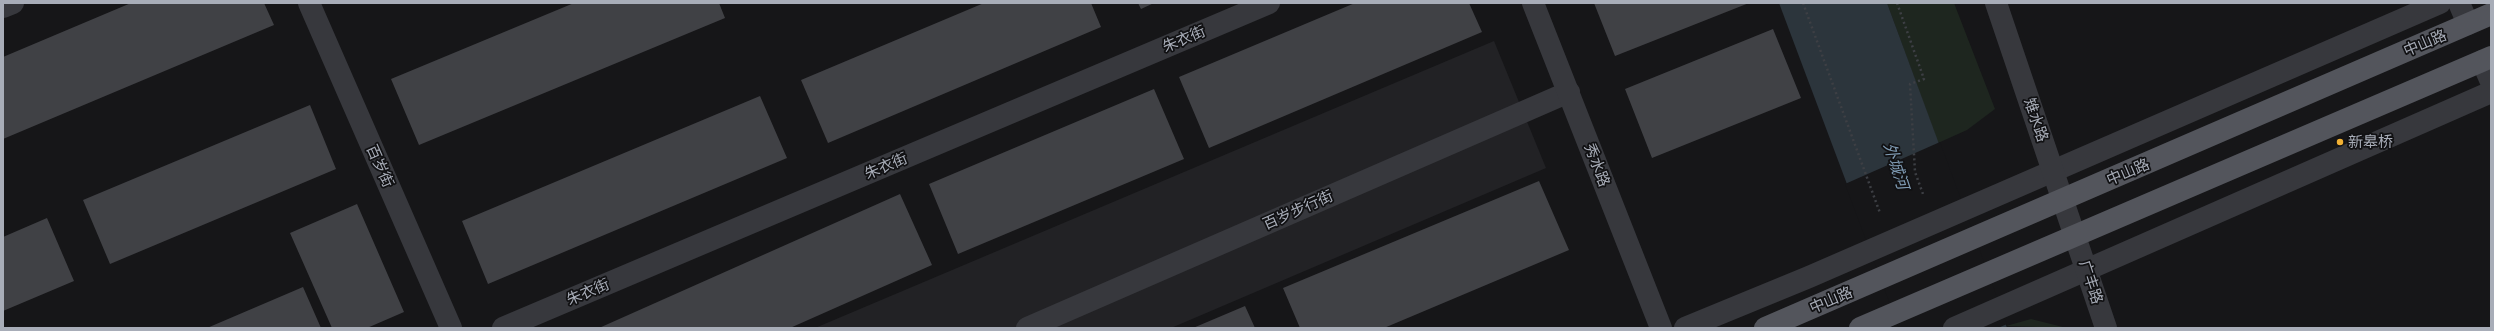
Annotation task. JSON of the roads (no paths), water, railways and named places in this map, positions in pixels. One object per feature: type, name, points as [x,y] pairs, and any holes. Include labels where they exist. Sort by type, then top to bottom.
[{"type":"main road","name":"中山路","points":[[1765,328],[2491,14]]},
{"type":"main road","points":[[1860,328],[2486,59]]},
{"type":"street","points":[[3,7],[14,3]]},
{"type":"street","name":"百岁街","points":[[309,3],[451,328]]},
{"type":"street","name":"朱衣街","points":[[503,328],[1269,3]]},
{"type":"street","name":"秀水路","points":[[1533,3],[1661,328]]},
{"type":"street","name":"雉水路","points":[[1996,3],[2076,236]]},
{"type":"street","points":[[1685,328],[1809,277],[2440,3]]},
{"type":"street","points":[[2459,3],[2468,24]]},
{"type":"street","points":[[2486,59],[2491,82]]},
{"type":"street","name":"百岁步行街","points":[[1026,328],[1569,92]]},
{"type":"street","points":[[1954,328],[2491,92]]},
{"type":"street","name":"广丰路","points":[[2076,236],[2106,328]]},
{"type":"water","name":"外城河","points":[[1779,3],[1887,3],[2007,328],[1901,328]]},
{"type":"place","name":"新皋桥","points":[[2340,142]]}]
